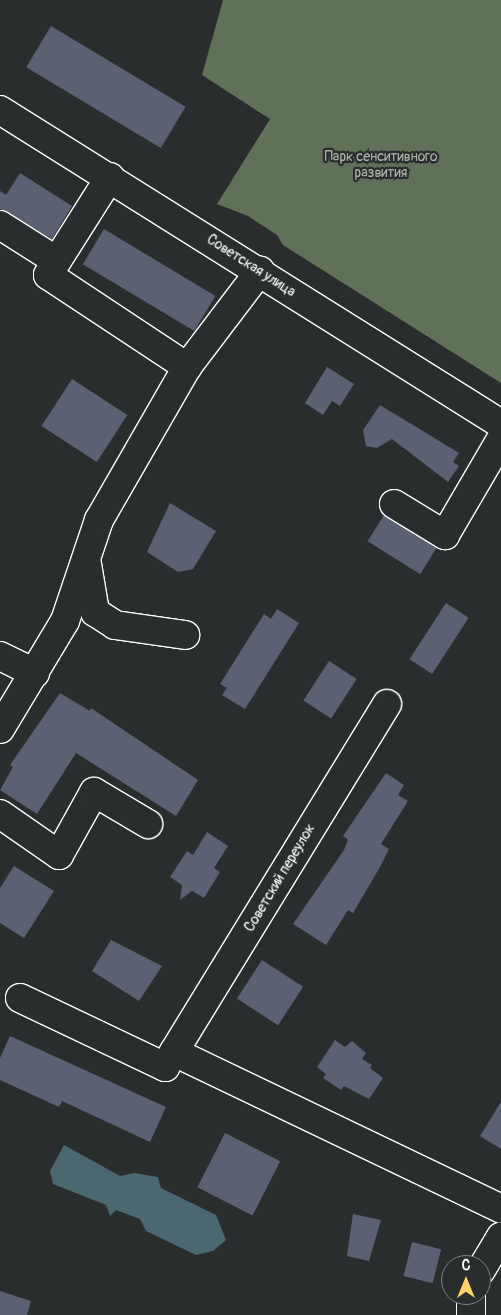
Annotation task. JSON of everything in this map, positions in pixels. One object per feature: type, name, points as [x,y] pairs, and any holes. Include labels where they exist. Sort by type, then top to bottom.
[{"type":"street","name":"Советская улица","points":[[0,110],[110,176],[501,424]]},
{"type":"street","points":[[110,176],[48,275],[187,367]]},
{"type":"street","points":[[0,225],[57,261]]},
{"type":"street","points":[[0,729],[65,621],[87,562],[99,520],[187,367],[260,271]]},
{"type":"street","points":[[394,504],[445,534],[501,439]]},
{"type":"street","points":[[87,562],[95,612],[115,625],[185,635]]},
{"type":"street","points":[[0,656],[35,673]]},
{"type":"street","name":"Советский переулок","points":[[20,998],[165,1067],[387,704]]},
{"type":"street","points":[[0,814],[60,855],[94,792],[148,824]]},
{"type":"street","points":[[174,1052],[501,1209]]},
{"type":"street","points":[[490,1255],[501,1237]]},
{"type":"green space","name":"Парк сенситивного развития","points":[[223,0],[501,0],[501,383],[283,245],[277,235],[248,216],[217,204],[270,119],[202,75]]},
{"type":"water","points":[[64,1145],[120,1176],[134,1173],[158,1177],[161,1188],[216,1215],[226,1240],[213,1251],[196,1255],[146,1231],[140,1219],[116,1210],[110,1216],[106,1205],[53,1184],[50,1171]]},
{"type":"building","points":[[51,26],[186,107],[161,148],[26,67]]},
{"type":"building","points":[[20,173],[72,206],[52,239],[0,209],[0,191],[6,195]]},
{"type":"building","points":[[104,229],[215,296],[194,331],[83,264]]},
{"type":"building","points":[[327,367],[354,384],[340,406],[332,401],[323,415],[305,403]]},
{"type":"building","points":[[72,379],[127,415],[97,462],[42,426]]},
{"type":"building","points":[[380,405],[459,453],[453,462],[459,466],[448,482],[392,439],[377,448],[366,446],[363,430]]},
{"type":"building","points":[[170,503],[216,531],[193,569],[178,572],[147,552]]},
{"type":"building","points":[[384,515],[437,548],[420,574],[368,541]]},
{"type":"building","points":[[446,603],[469,618],[432,674],[410,659]]},
{"type":"building","points":[[277,609],[299,623],[245,709],[222,695],[227,688],[220,684],[264,614],[271,619]]},
{"type":"building","points":[[329,661],[357,679],[331,718],[303,700]]},
{"type":"building","points":[[60,693],[90,711],[91,708],[198,780],[176,816],[76,753],[37,814],[0,790],[13,767],[10,765]]},
{"type":"building","points":[[386,773],[404,785],[398,795],[408,801],[381,844],[389,849],[380,867],[353,913],[348,910],[326,945],[293,924],[344,850],[348,840],[343,836]]},
{"type":"building","points":[[207,832],[228,846],[214,868],[220,872],[204,898],[192,891],[180,900],[182,885],[170,877],[187,851],[193,855]]},
{"type":"building","points":[[14,866],[54,891],[24,938],[0,923],[0,888]]},
{"type":"building","points":[[111,940],[162,966],[139,1001],[92,971]]},
{"type":"building","points":[[262,960],[303,987],[278,1025],[237,999]]},
{"type":"building","points":[[10,1036],[166,1107],[150,1142],[62,1101],[59,1107],[0,1080],[0,1058]]},
{"type":"building","points":[[335,1040],[345,1047],[352,1041],[366,1053],[362,1059],[372,1065],[370,1068],[383,1078],[369,1099],[344,1086],[341,1090],[323,1078],[326,1074],[317,1067]]},
{"type":"building","points":[[501,1102],[501,1149],[480,1136]]},
{"type":"building","points":[[225,1133],[280,1161],[253,1215],[197,1187]]},
{"type":"building","points":[[353,1214],[381,1220],[369,1261],[347,1256]]},
{"type":"building","points":[[412,1242],[441,1249],[433,1283],[404,1276]]},
{"type":"building","points":[[0,1291],[31,1301],[27,1315],[0,1315]]}]
